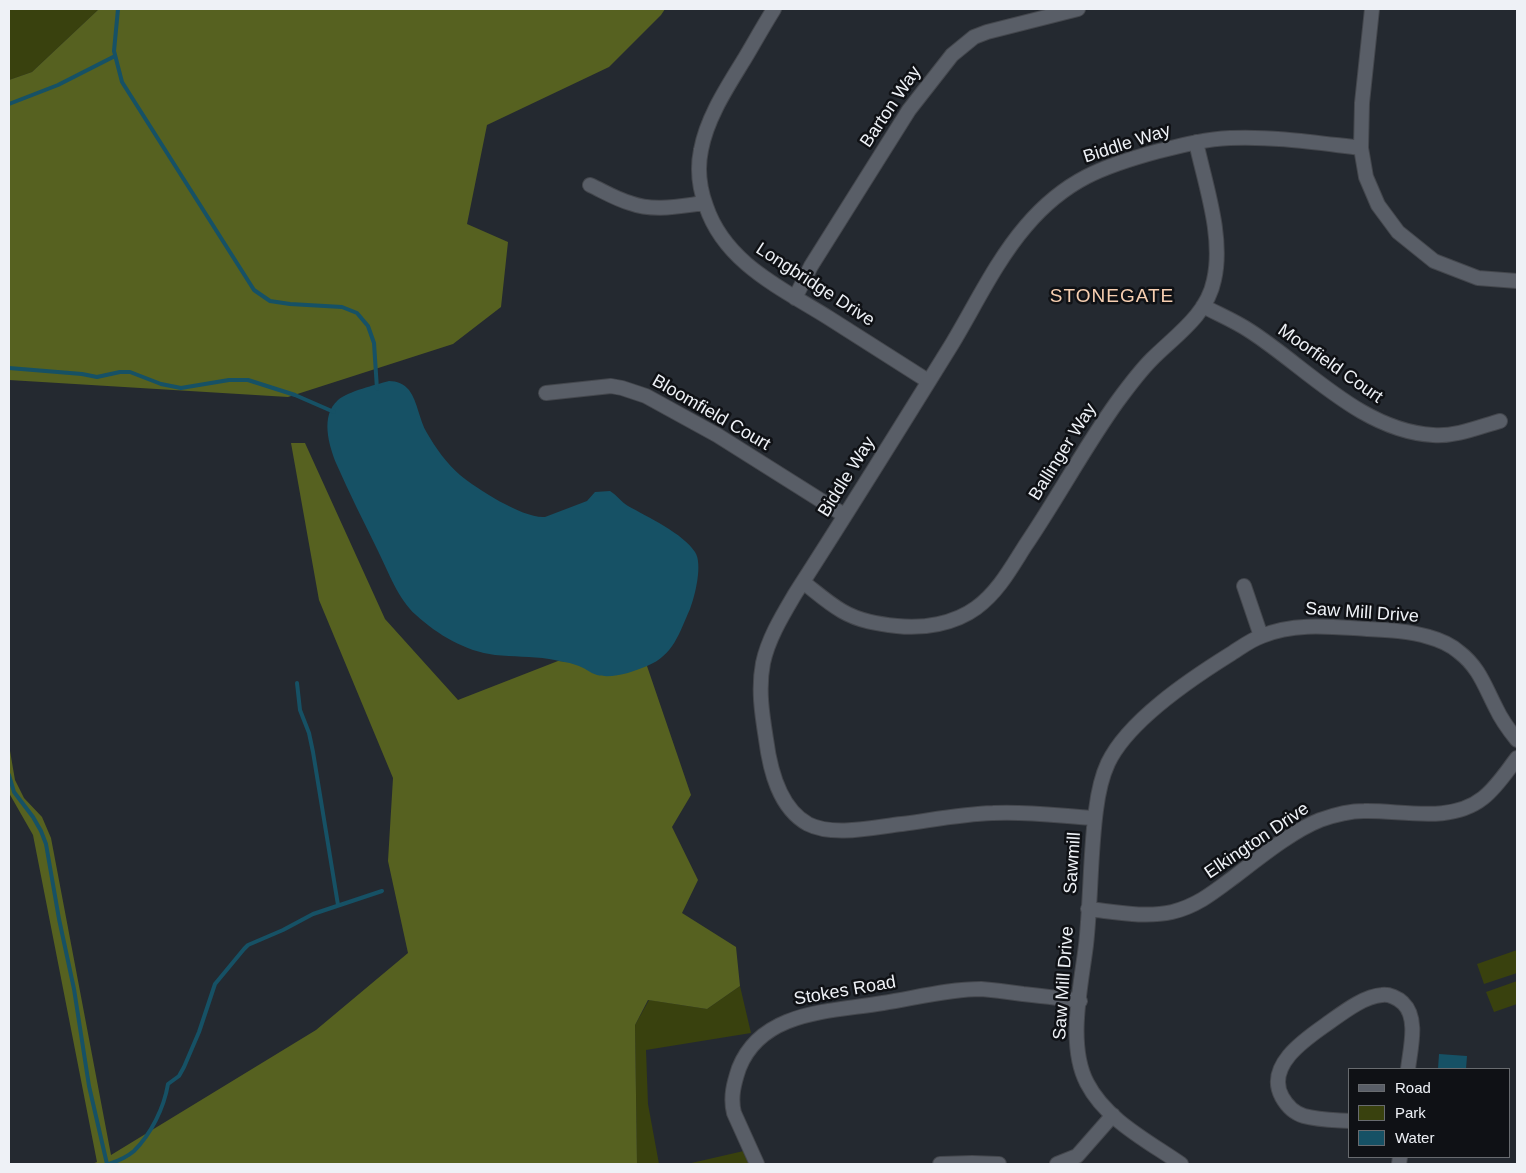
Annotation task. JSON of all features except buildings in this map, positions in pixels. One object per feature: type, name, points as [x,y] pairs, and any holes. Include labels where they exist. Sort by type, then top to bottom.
[{"type":"street","name":"Longbridge Drive","points":[[774,9],[726,88],[705,133],[699,165],[699,181],[714,226],[733,251],[754,271],[928,381]]},
{"type":"street","name":"Barton Way","points":[[795,298],[811,266],[908,110],[952,55],[974,37],[987,32],[1078,9]]},
{"type":"street","points":[[1372,9],[1362,104],[1361,148],[1366,177],[1378,205],[1398,232],[1434,261],[1478,278],[1517,281]]},
{"type":"street","name":"Biddle Way","points":[[1095,818],[994,813],[839,830],[824,829],[810,825],[796,816],[786,805],[779,791],[770,761],[762,714],[761,680],[764,662],[776,627],[998,264],[1035,215],[1071,185],[1100,169],[1132,158],[1196,142],[1228,138],[1257,138],[1361,148]]},
{"type":"street","name":"Ballinger Way","points":[[803,582],[842,611],[863,620],[913,627],[952,620],[975,608],[1003,580],[1105,420],[1136,376],[1154,356],[1186,328],[1210,292],[1214,280],[1217,253],[1212,214],[1196,142]]},
{"type":"street","points":[[590,185],[623,201],[642,206],[671,208],[705,203]]},
{"type":"street","name":"Moorfield Court","points":[[1202,306],[1250,330],[1317,381],[1355,407],[1376,419],[1398,428],[1422,434],[1447,435],[1500,421]]},
{"type":"street","name":"Bloomfield Court","points":[[546,393],[611,386],[646,396],[717,435],[844,515]]},
{"type":"street","points":[[1244,586],[1261,636]]},
{"type":"street","name":"Saw Mill Drive","points":[[1095,818],[1101,781],[1107,764],[1127,734],[1180,688],[1222,659],[1261,636],[1282,630],[1316,627],[1383,630],[1431,637],[1458,651],[1470,660],[1479,672],[1497,711],[1517,740]]},
{"type":"street","name":"Elkington Drive","points":[[1088,909],[1146,914],[1183,909],[1208,897],[1304,828],[1333,816],[1364,811],[1441,813],[1469,807],[1491,791],[1517,758]]},
{"type":"street","name":"Sawmill","points":[[1088,909],[1095,818]]},
{"type":"street","name":"Saw Mill Drive","points":[[1088,909],[1076,1032],[1080,1067],[1096,1097],[1113,1115],[1181,1164]]},
{"type":"street","name":"Stokes Road","points":[[756,1164],[734,1113],[732,1105],[734,1085],[748,1050],[769,1030],[782,1023],[811,1014],[966,990],[990,990],[1080,1000]]},
{"type":"street","points":[[1348,1121],[1303,1116],[1293,1111],[1286,1103],[1280,1093],[1278,1081],[1280,1070],[1286,1058],[1294,1049],[1348,1010],[1383,994],[1394,997],[1404,1004],[1410,1014],[1412,1027],[1408,1068]]},
{"type":"street","points":[[1057,1164],[1077,1156],[1113,1115]]},
{"type":"street","points":[[940,1164],[999,1164]]},
{"type":"green space","points":[[9,9],[99,9],[32,72],[9,80]]},
{"type":"green space","points":[[99,9],[665,9],[609,67],[487,125],[467,224],[508,242],[501,307],[453,344],[288,397],[9,380],[9,80],[32,72]]},
{"type":"green space","points":[[291,443],[305,443],[385,619],[458,700],[558,661],[647,666],[691,795],[672,827],[698,880],[682,913],[736,947],[740,986],[707,1009],[648,1000],[635,1025],[637,1164],[92,1164],[97,1162],[33,835],[9,793],[9,745],[15,780],[24,798],[42,817],[51,838],[111,1155],[316,1030],[408,953],[388,861],[393,778],[319,600]]},
{"type":"green space","points":[[1517,950],[1517,973],[1484,984],[1477,964]]},
{"type":"green space","points":[[1517,981],[1517,1004],[1494,1012],[1486,992]]},
{"type":"green space","points":[[740,986],[751,1033],[646,1050],[648,1104],[659,1164],[637,1164],[635,1025],[649,1000],[707,1009]]},
{"type":"green space","points":[[748,1150],[755,1164],[687,1164]]},
{"type":"water","points":[[389,381],[400,383],[409,390],[427,433],[450,466],[468,481],[501,502],[525,513],[545,517],[587,501],[595,492],[610,491],[626,504],[664,526],[690,545],[695,552],[698,564],[696,588],[690,609],[679,635],[664,656],[647,666],[635,670],[622,674],[603,676],[566,662],[542,658],[495,655],[473,650],[452,641],[433,629],[410,609],[394,585],[351,496],[333,456],[328,431],[329,414],[338,400],[355,391]]},
{"type":"water","points":[[1439,1054],[1467,1056],[1466,1068],[1438,1068]]},
{"type":"waterway","points":[[118,9],[114,51],[122,82],[254,290],[270,301],[342,307],[357,313],[368,326],[374,343],[377,389]]},
{"type":"waterway","points":[[9,104],[58,85],[115,56]]},
{"type":"waterway","points":[[9,368],[97,377],[130,372],[161,384],[181,388],[229,380],[248,380],[295,395],[334,412]]},
{"type":"waterway","points":[[297,683],[300,710],[309,733],[313,752],[338,905]]},
{"type":"waterway","points":[[9,775],[14,792],[33,817],[46,844],[74,989],[89,1086],[107,1164]]},
{"type":"waterway","points":[[109,1164],[122,1159],[134,1151],[151,1129],[163,1102],[168,1084],[179,1076],[184,1067],[199,1032],[215,984],[244,949],[248,945],[283,930],[313,914],[382,891]]},
{"type":"district","name":"STONEGATE","points":[[1112,297]]}]
